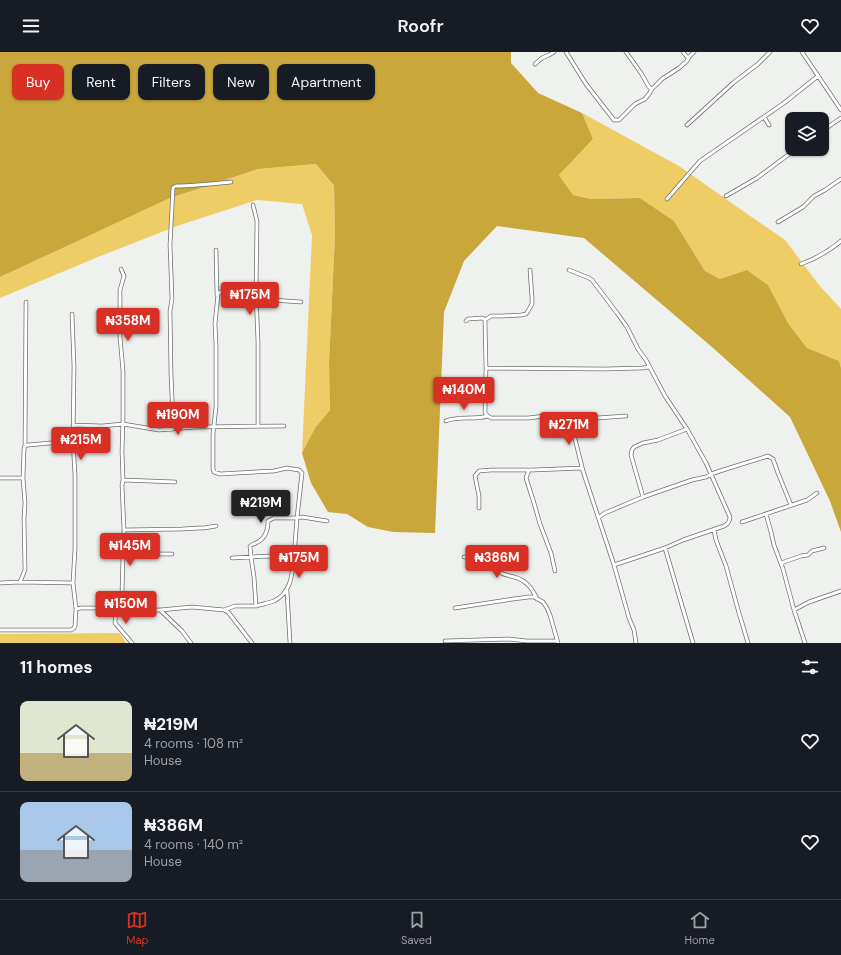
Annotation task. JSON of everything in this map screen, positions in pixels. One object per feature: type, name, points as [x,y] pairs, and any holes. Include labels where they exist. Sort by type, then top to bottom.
[{"type":"street","points":[[535,64],[542,58],[554,52]]},
{"type":"street","points":[[566,52],[586,84],[614,120],[619,120],[635,104],[645,99],[662,79],[679,68],[694,52]]},
{"type":"street","points":[[626,52],[652,89]]},
{"type":"street","points":[[683,52],[688,58]]},
{"type":"street","points":[[687,125],[770,52]]},
{"type":"street","points":[[802,52],[841,110]]},
{"type":"street","points":[[667,199],[700,161],[784,103],[818,76]]},
{"type":"street","points":[[764,117],[769,125]]},
{"type":"street","points":[[829,126],[841,118]]},
{"type":"street","points":[[726,196],[757,178],[787,156]]},
{"type":"street","points":[[778,222],[803,207],[814,196],[841,179]]},
{"type":"street","points":[[171,430],[173,420],[170,311],[172,299],[170,245],[172,188],[176,186],[195,186],[231,182]]},
{"type":"street","points":[[253,205],[257,221],[256,293],[258,342],[258,426]]},
{"type":"street","points":[[801,264],[830,250],[841,241]]},
{"type":"street","points":[[216,250],[217,300]]},
{"type":"street","points":[[121,269],[124,276],[120,290],[120,337],[123,371],[122,452],[124,480],[122,485],[124,530],[122,593],[116,608],[115,623],[132,643]]},
{"type":"street","points":[[485,320],[491,316],[524,315],[528,311],[532,304],[530,270]]},
{"type":"street","points":[[569,270],[592,280],[627,327],[665,396],[699,450],[711,474],[730,521],[728,524],[714,530],[614,565]]},
{"type":"street","points":[[76,609],[116,608],[160,610],[192,607],[224,610],[235,606],[256,606],[273,601],[283,596],[287,590],[292,576],[296,518],[302,473],[298,470],[287,468],[274,471],[225,474],[217,474],[214,472],[213,434],[216,392],[215,324],[218,294],[220,292],[256,293]]},
{"type":"street","points":[[257,300],[301,302]]},
{"type":"street","points":[[20,582],[25,570],[25,503],[23,478],[25,446],[26,302]]},
{"type":"street","points":[[0,630],[71,630],[75,626],[76,609],[73,583],[75,549],[75,475],[73,442],[74,366],[72,314]]},
{"type":"street","points":[[466,321],[468,319],[483,318],[485,320]]},
{"type":"street","points":[[485,320],[485,413],[491,418],[545,416],[565,417],[568,420],[573,431],[582,468],[599,517],[629,618],[634,630],[636,643]]},
{"type":"street","points":[[486,368],[604,369],[649,367]]},
{"type":"street","points":[[446,421],[453,419],[482,418],[488,416]]},
{"type":"street","points":[[568,420],[626,416]]},
{"type":"street","points":[[74,425],[102,426],[123,424],[159,430],[214,426],[284,426]]},
{"type":"street","points":[[642,497],[631,455],[632,450],[634,447],[643,443],[658,440],[687,429]]},
{"type":"street","points":[[25,446],[73,442]]},
{"type":"street","points":[[599,517],[642,497],[768,456],[773,459],[791,505]]},
{"type":"street","points":[[479,508],[479,496],[475,476],[479,471],[582,468]]},
{"type":"street","points":[[529,470],[526,478],[540,524],[551,553],[555,571]]},
{"type":"street","points":[[0,478],[23,478]]},
{"type":"street","points":[[124,480],[175,482]]},
{"type":"street","points":[[742,522],[807,500],[817,493]]},
{"type":"street","points":[[766,514],[774,545],[781,563],[805,643]]},
{"type":"street","points":[[256,606],[250,546],[265,536],[268,521],[274,518],[302,517],[327,521]]},
{"type":"street","points":[[124,530],[182,529],[216,526]]},
{"type":"street","points":[[714,530],[748,643]]},
{"type":"street","points":[[665,548],[693,643]]},
{"type":"street","points":[[781,563],[808,555],[816,549],[824,548]]},
{"type":"street","points":[[123,554],[172,554]]},
{"type":"street","points":[[232,558],[270,556],[294,557]]},
{"type":"street","points":[[464,557],[494,556],[501,574],[516,577],[526,582],[537,599]]},
{"type":"street","points":[[0,583],[73,583]]},
{"type":"street","points":[[287,590],[290,643]]},
{"type":"street","points":[[794,610],[809,602],[841,591]]},
{"type":"street","points":[[445,641],[508,639],[558,642],[547,608],[543,602],[534,597],[455,608]]},
{"type":"street","points":[[160,610],[182,631],[191,643]]},
{"type":"street","points":[[224,610],[228,612],[252,643]]},
{"type":"shaded area","points":[[0,52],[511,52],[511,63],[538,93],[582,113],[593,139],[559,175],[573,195],[591,199],[640,198],[674,221],[705,271],[720,279],[747,270],[768,285],[788,323],[807,348],[839,361],[841,368],[841,532],[830,501],[790,417],[712,347],[584,238],[497,226],[464,261],[444,312],[435,533],[393,532],[368,527],[347,514],[328,512],[311,483],[302,453],[315,428],[330,410],[329,364],[335,235],[334,186],[316,164],[258,169],[170,198],[0,277]]},
{"type":"shaded area","points":[[582,113],[679,166],[785,240],[819,285],[841,309],[841,368],[839,361],[807,348],[788,323],[768,285],[747,270],[720,279],[705,271],[674,221],[640,198],[591,199],[573,195],[559,175],[593,139]]},
{"type":"shaded area","points":[[316,164],[334,187],[335,235],[329,364],[330,410],[315,428],[302,453],[312,235],[302,204],[257,200],[177,226],[0,298],[0,277],[170,198],[258,169]]},
{"type":"shaded area","points":[[120,633],[126,643],[0,643],[0,634]]}]
